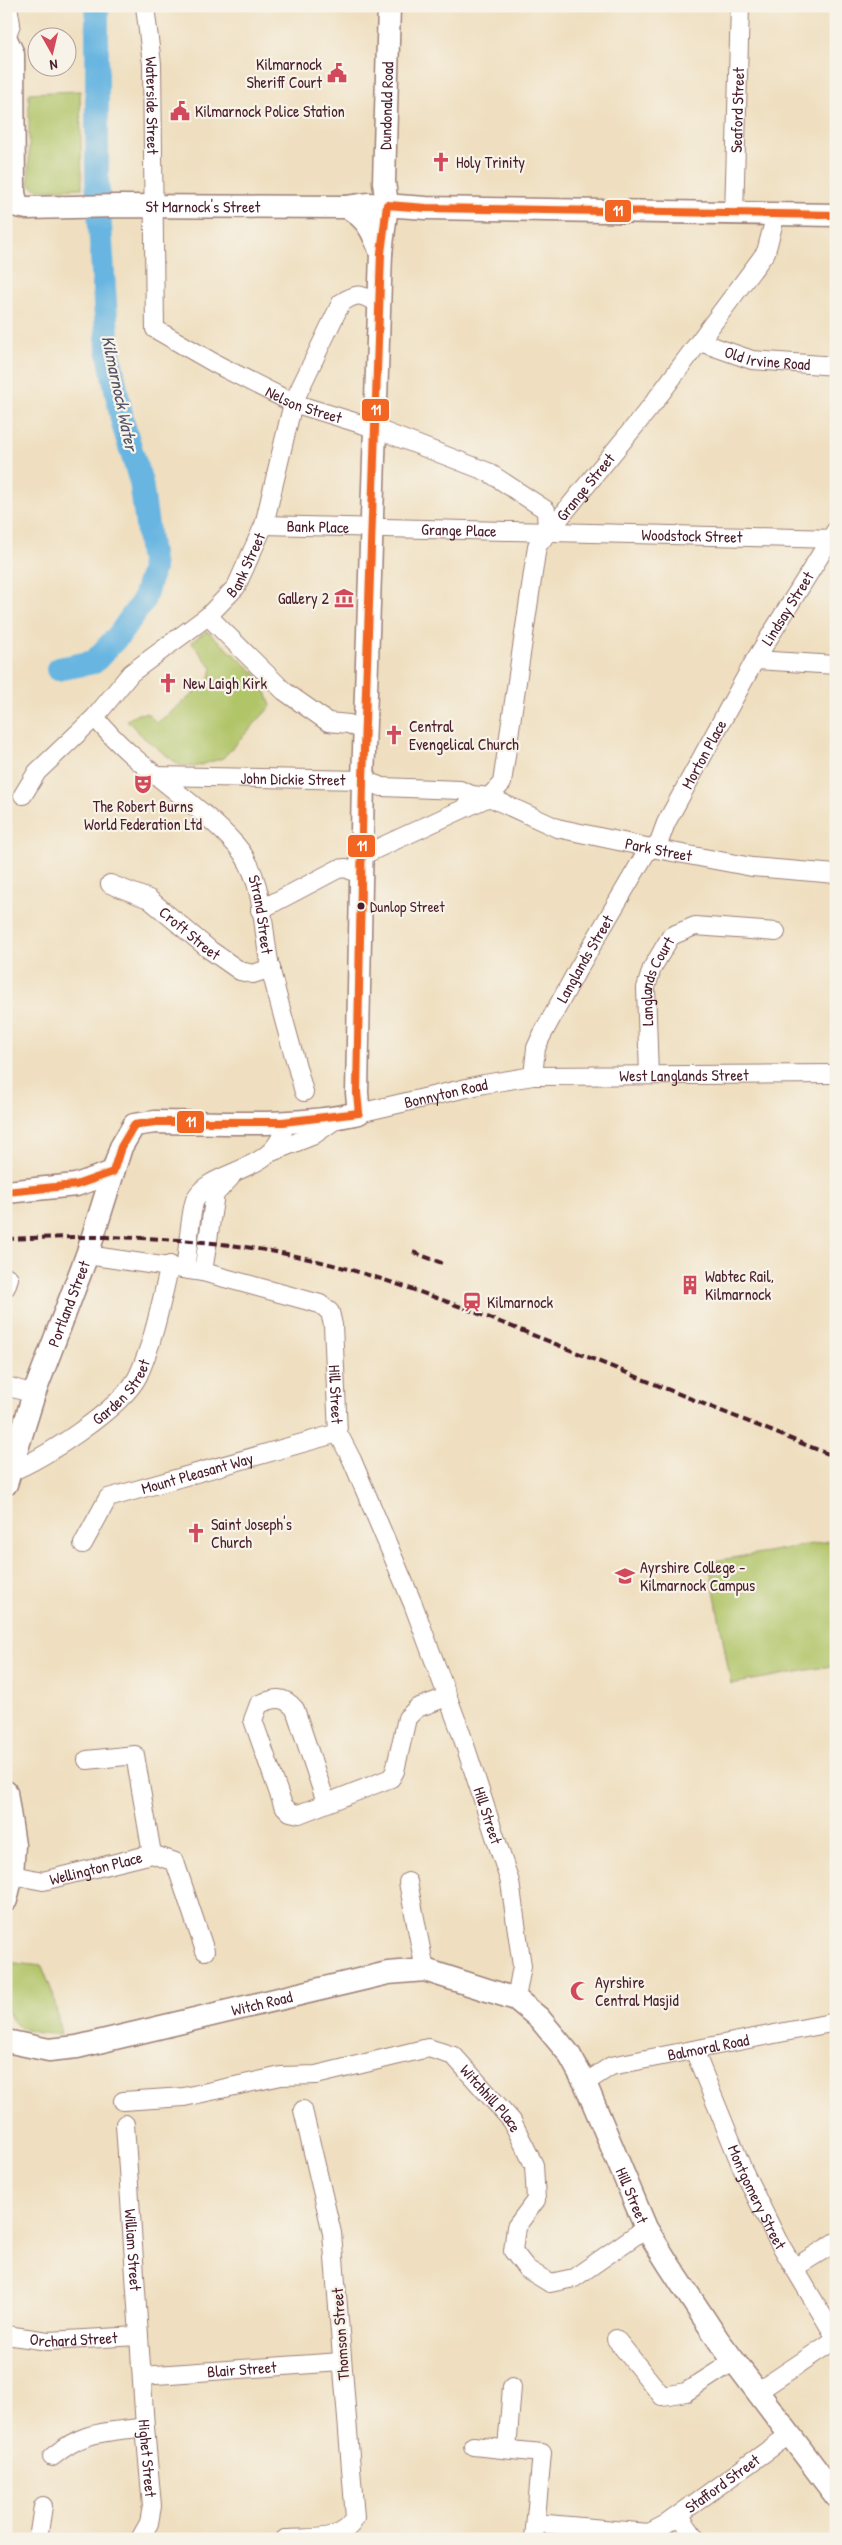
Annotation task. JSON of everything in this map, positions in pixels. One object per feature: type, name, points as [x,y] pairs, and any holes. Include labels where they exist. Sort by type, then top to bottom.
[{"type":"main road","name":"Dundonald Road","points":[[348,1115],[356,1093],[360,866],[374,428],[381,253],[387,205],[384,182],[389,6]]},
{"type":"main road","name":"St Marnock's Street","points":[[6,39],[13,54],[14,193],[17,206],[32,209],[118,206],[347,207],[387,205],[426,208],[836,215]]},
{"type":"main road","points":[[347,207],[362,216],[375,236],[381,253]]},
{"type":"main road","points":[[278,1121],[348,1115]]},
{"type":"main road","name":"Portland Street","points":[[8,1478],[34,1394],[87,1254],[121,1147],[134,1125],[155,1122],[278,1121]]},
{"type":"main road","points":[[6,1192],[76,1185],[113,1172]]},
{"type":"main road","points":[[6,1792],[14,1845],[12,1875],[6,1900]]},
{"type":"main road","name":"Witch Road","points":[[8,2040],[49,2050],[77,2046],[388,1973],[425,1970],[516,1999]]},
{"type":"main road","name":"Hill Street","points":[[516,1999],[538,2018],[568,2054],[585,2083],[646,2228],[734,2361],[836,2496]]},
{"type":"street","points":[[6,39],[11,24],[8,6]]},
{"type":"street","name":"Waterside Street","points":[[145,6],[152,64],[155,328]]},
{"type":"street","name":"Seaford Street","points":[[734,214],[740,6]]},
{"type":"street","name":"Grange Street","points":[[489,797],[502,782],[537,546],[700,342],[766,252],[776,214]]},
{"type":"street","name":"Bank Street","points":[[23,795],[37,772],[96,717],[131,673],[208,616],[236,587],[264,525],[293,403],[341,304],[352,296],[360,294],[379,303]]},
{"type":"street","name":"Nelson Street","points":[[155,328],[216,364],[293,403],[374,428],[488,472],[546,510],[547,534]]},
{"type":"street","name":"Old Irvine Road","points":[[700,342],[752,360],[836,366]]},
{"type":"street","name":"Bank Place","points":[[264,525],[371,527]]},
{"type":"street","name":"Grange Place","points":[[371,527],[547,534]]},
{"type":"street","name":"Woodstock Street","points":[[547,534],[834,536]]},
{"type":"street","name":"Lindsay Street","points":[[755,660],[834,536]]},
{"type":"street","points":[[208,616],[284,691],[328,722],[349,724],[365,731]]},
{"type":"street","points":[[755,660],[836,664]]},
{"type":"street","name":"Morton Place","points":[[652,848],[659,842],[666,823],[755,660]]},
{"type":"street","name":"Strand Street","points":[[96,717],[110,735],[154,776],[180,794],[236,845],[255,875],[270,968],[304,1092]]},
{"type":"street","name":"John Dickie Street","points":[[154,776],[363,780],[382,787],[460,790],[472,795],[489,797]]},
{"type":"street","points":[[260,910],[338,869],[360,866],[489,797]]},
{"type":"street","name":"Park Street","points":[[489,797],[557,828],[752,866],[836,874]]},
{"type":"street","name":"Langlands Street","points":[[533,1076],[536,1048],[541,1037],[578,968],[646,853],[652,848]]},
{"type":"street","name":"Croft Street","points":[[110,884],[149,899],[210,950],[240,972],[253,974],[270,968]]},
{"type":"street","name":"Langlands Court","points":[[649,1075],[646,988],[652,968],[671,936],[695,926],[776,932]]},
{"type":"street","name":"West Langlands Street","points":[[533,1076],[836,1074]]},
{"type":"street","name":"Bonnyton Road","points":[[348,1115],[484,1084],[533,1076]]},
{"type":"street","name":"Garden Street","points":[[8,1478],[92,1422],[116,1402],[137,1378],[178,1267],[195,1199],[208,1184],[233,1175],[272,1152],[312,1136],[348,1115]]},
{"type":"street","points":[[272,1152],[280,1143],[283,1132],[278,1121]]},
{"type":"street","name":"Garden Street","points":[[203,1272],[215,1194],[233,1175]]},
{"type":"street","name":"Hill Street","points":[[87,1254],[203,1272],[320,1304],[330,1312],[333,1325],[338,1433],[352,1460],[413,1604],[460,1730],[510,1882],[522,1966],[516,1999]]},
{"type":"street","points":[[6,1277],[9,1278],[6,1287]]},
{"type":"street","points":[[6,1386],[34,1394]]},
{"type":"street","name":"Mount Pleasant Way","points":[[83,1544],[108,1498],[338,1433]]},
{"type":"street","points":[[326,1802],[294,1709],[287,1700],[277,1698],[260,1704],[253,1720],[283,1805],[290,1812],[299,1814],[391,1778],[395,1771],[407,1718],[417,1708],[447,1698]]},
{"type":"street","points":[[87,1760],[135,1754],[152,1854]]},
{"type":"street","name":"Wellington Place","points":[[12,1875],[43,1881],[152,1854],[175,1862],[205,1950]]},
{"type":"street","points":[[408,1882],[425,1970]]},
{"type":"street","name":"Balmoral Road","points":[[585,2083],[611,2066],[836,2022]]},
{"type":"street","name":"Witchhill Place","points":[[123,2101],[184,2097],[282,2076],[316,2075],[428,2048],[454,2056],[512,2121],[534,2165],[536,2200],[516,2227],[513,2251],[527,2269],[550,2283],[574,2278],[646,2228]]},
{"type":"street","name":"Montgomery Street","points":[[694,2050],[743,2170],[777,2239],[836,2339]]},
{"type":"street","name":"Thomson Street","points":[[285,2539],[320,2538],[340,2535],[350,2528],[355,2518],[332,2233],[303,2110]]},
{"type":"street","name":"William Street","points":[[125,2124],[142,2376]]},
{"type":"street","points":[[794,2268],[836,2242]]},
{"type":"street","name":"Orchard Street","points":[[6,2335],[48,2341],[139,2336]]},
{"type":"street","points":[[616,2339],[662,2396],[686,2392],[734,2361]]},
{"type":"street","points":[[758,2392],[836,2339]]},
{"type":"street","name":"Blair Street","points":[[142,2376],[341,2362]]},
{"type":"street","name":"Highet Street","points":[[141,2539],[149,2523],[152,2506],[142,2376]]},
{"type":"street","points":[[507,2449],[512,2387]]},
{"type":"street","points":[[52,2457],[70,2443],[86,2435],[145,2428]]},
{"type":"street","name":"Stafford Street","points":[[535,2531],[648,2536],[789,2435]]},
{"type":"street","points":[[473,2446],[542,2453],[535,2531]]},
{"type":"street","points":[[38,2539],[43,2506]]},
{"type":"street","points":[[679,2515],[696,2539]]},
{"type":"green space","points":[[80,91],[82,188],[38,190],[29,184],[29,93]]},
{"type":"green space","name":"New Laigh Kirk","points":[[207,631],[261,678],[271,706],[223,758],[194,767],[179,765],[144,738],[127,720],[138,714],[147,713],[157,723],[209,681],[212,668],[191,642]]},
{"type":"green space","points":[[836,1540],[836,1665],[731,1684],[709,1562]]},
{"type":"green space","points":[[6,1962],[42,1966],[53,1994],[61,2034],[27,2030],[17,2025],[11,2018],[7,2008]]},
{"type":"waterway","name":"Kilmarnock Water","points":[[58,669],[94,662],[119,635],[143,601],[153,569],[141,482],[123,424],[108,349],[97,180],[97,6]]},
{"type":"railway","points":[[6,1239],[108,1237],[175,1240],[276,1252],[347,1269],[382,1279],[485,1316],[836,1457]]},
{"type":"railway","points":[[413,1252],[442,1263]]},
{"type":"transit line","name":"11","points":[[6,1192],[76,1185],[113,1172],[121,1147],[134,1125],[155,1122],[283,1122],[359,1113],[357,1093],[363,780],[381,253],[387,205],[426,208],[836,215]]},
{"type":"place","name":"Kilmarnock Sheriff Court","points":[[337,73]]},
{"type":"place","name":"Kilmarnock Police Station","points":[[180,111]]},
{"type":"place","name":"Holy Trinity","points":[[441,162]]},
{"type":"place","name":"Gallery 2","points":[[344,598]]},
{"type":"place","name":"New Laigh Kirk","points":[[168,683]]},
{"type":"place","name":"Central Evengelical Church","points":[[394,735]]},
{"type":"place","name":"The Robert Burns World Federation Ltd","points":[[143,784]]},
{"type":"place","name":"Dunlop Street","points":[[361,906]]},
{"type":"place","name":"Wabtec Rail, Kilmarnock","points":[[690,1285]]},
{"type":"place","name":"Kilmarnock","points":[[472,1302]]},
{"type":"place","name":"Saint Joseph's Church","points":[[196,1533]]},
{"type":"place","name":"Ayrshire College - Kilmarnock Campus","points":[[625,1576]]},
{"type":"place","name":"Ayrshire Central Masjid","points":[[580,1991]]}]
